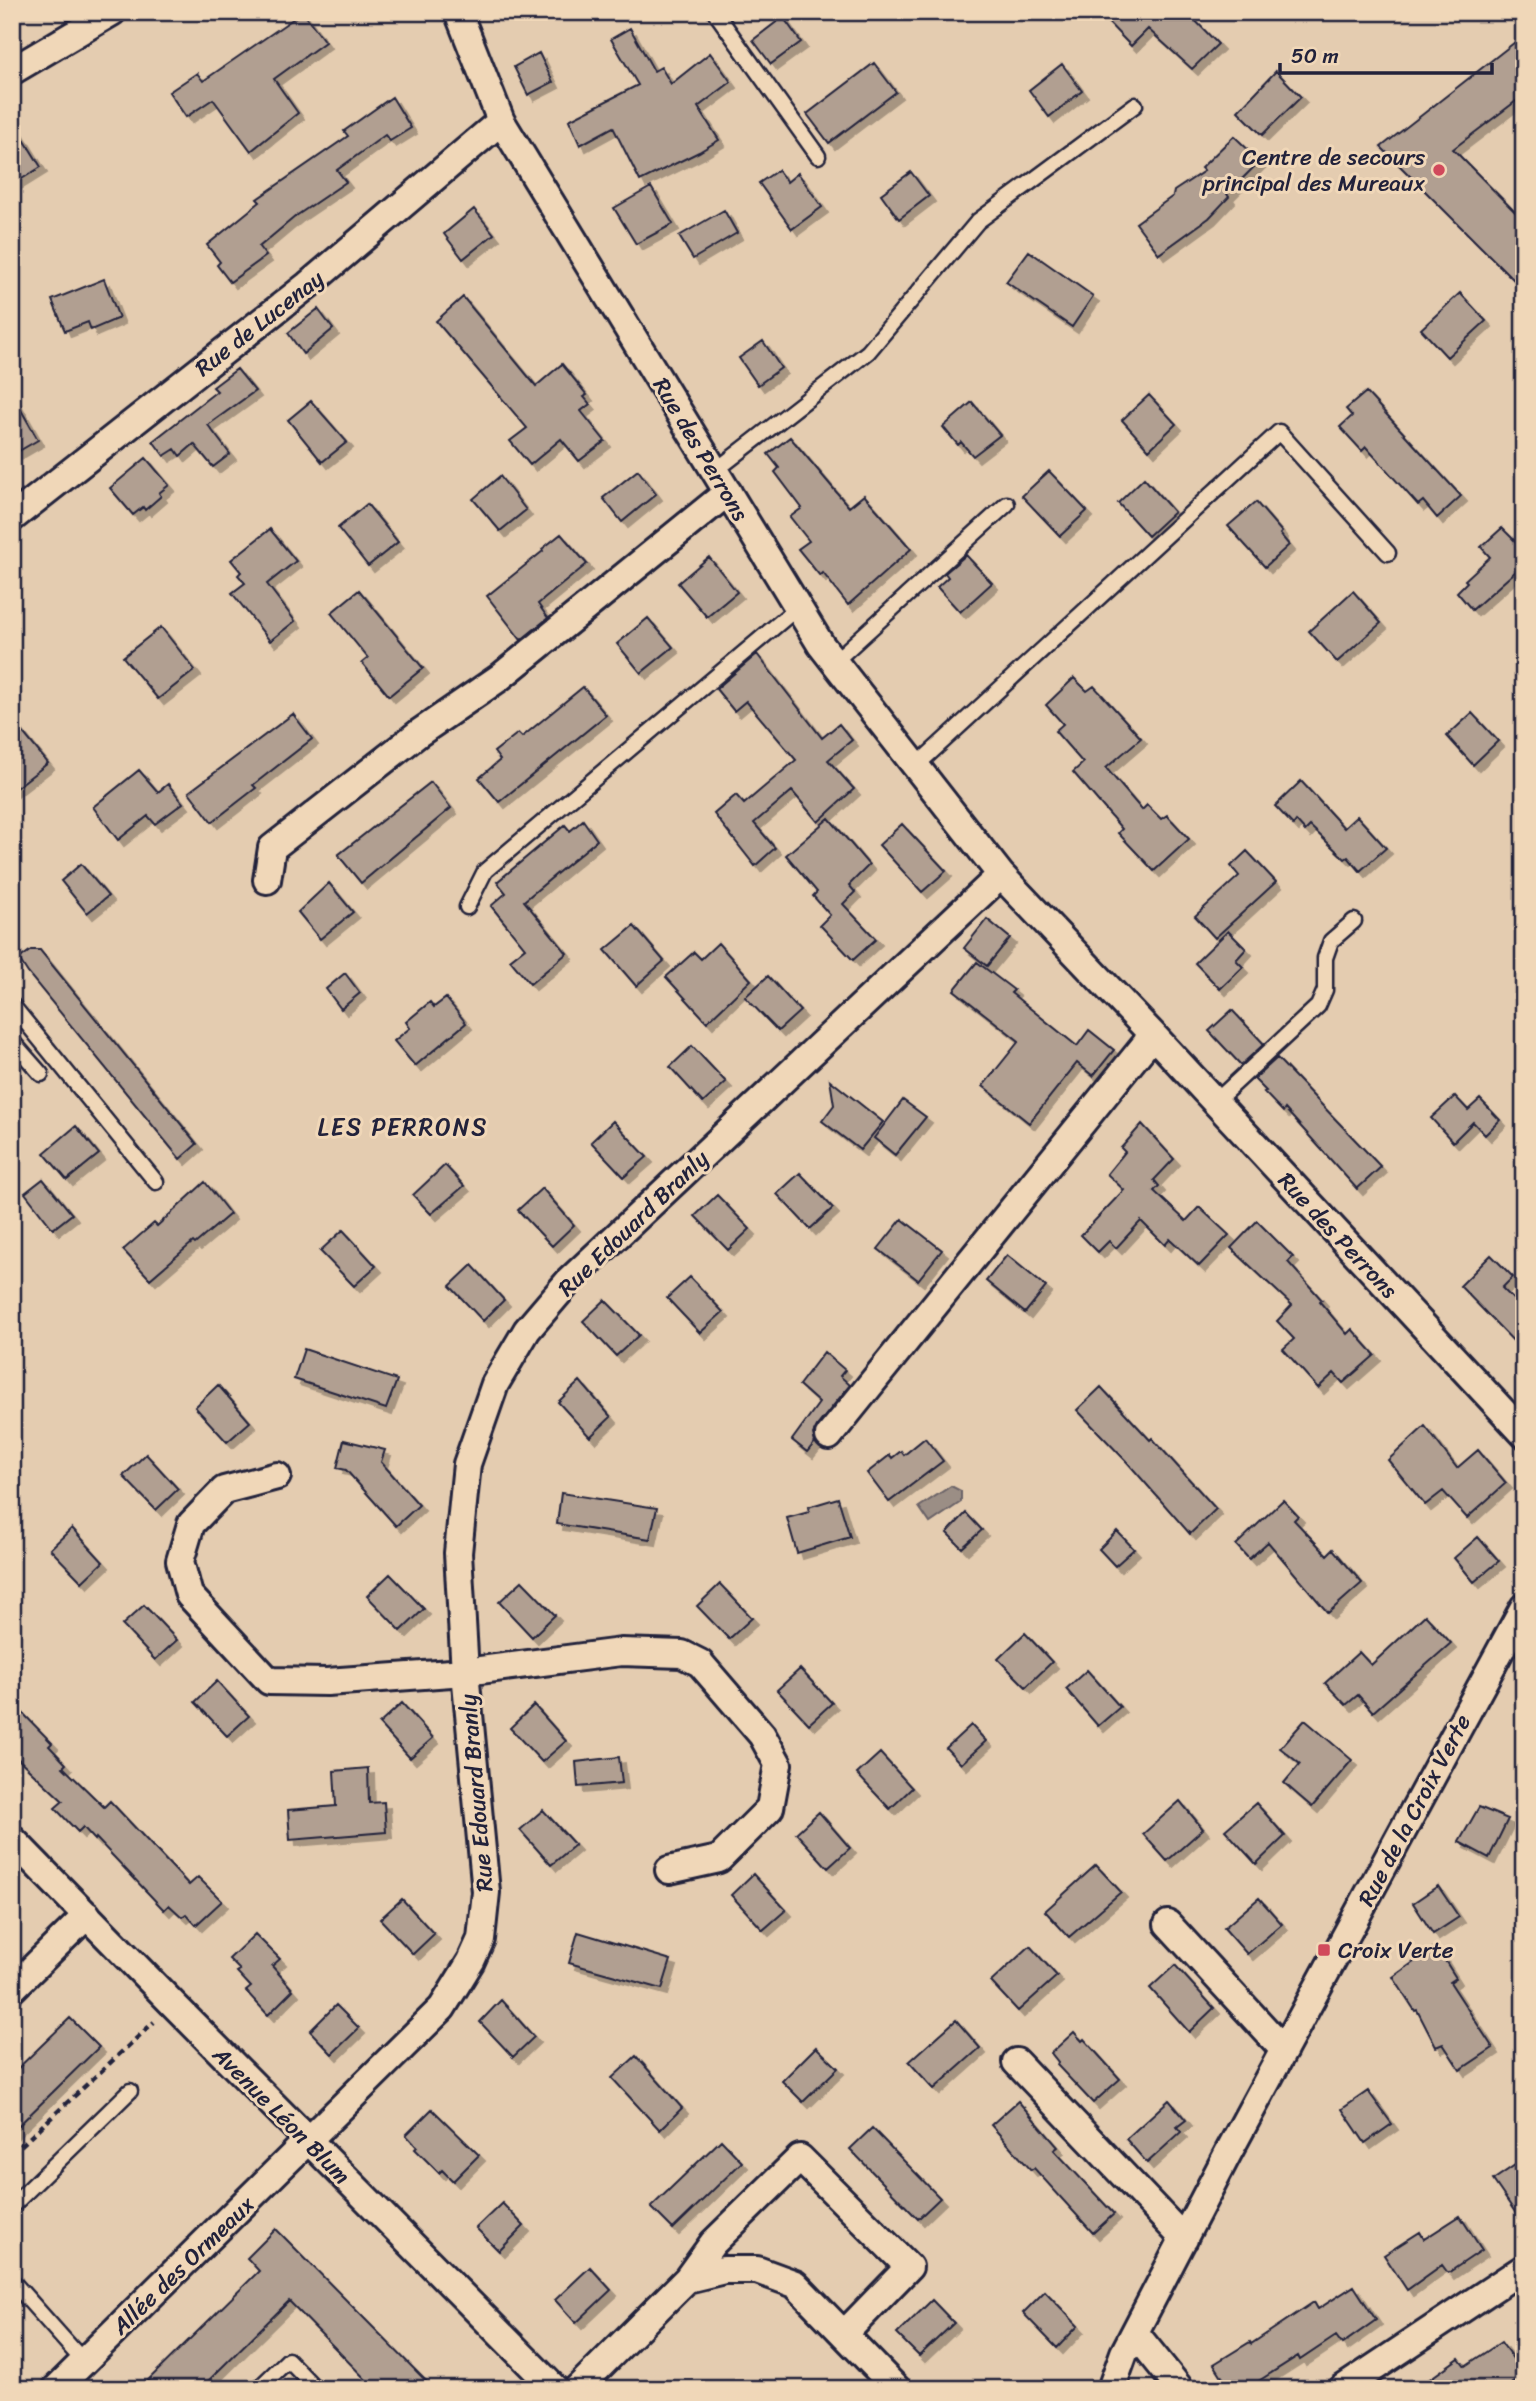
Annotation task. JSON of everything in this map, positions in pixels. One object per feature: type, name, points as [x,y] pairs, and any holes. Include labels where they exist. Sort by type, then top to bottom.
[{"type":"street","points":[[12,71],[112,12]]},
{"type":"street","name":"Rue des Perrons","points":[[458,12],[501,121],[797,608],[834,662],[1001,876],[1153,1035],[1524,1434]]},
{"type":"street","name":"Rue de Lucenay","points":[[12,518],[308,285],[501,121]]},
{"type":"street","points":[[267,880],[272,848],[419,733],[499,678],[722,481]]},
{"type":"street","name":"Rue Edouard Branly","points":[[309,2141],[442,2008],[471,1961],[481,1939],[486,1892],[465,1672],[458,1553],[467,1464],[495,1384],[527,1331],[568,1282],[1001,876]]},
{"type":"street","points":[[829,1436],[1153,1035]]},
{"type":"street","name":"Rue Edouard Branly","points":[[277,1476],[224,1490],[191,1524],[180,1561],[189,1595],[268,1681],[327,1682],[465,1672],[621,1652],[682,1654],[700,1664],[762,1735],[778,1764],[770,1808],[719,1859],[669,1870]]},
{"type":"street","name":"Rue de la Croix Verte","points":[[1111,2389],[1124,2353],[1228,2153],[1524,1607]]},
{"type":"street","name":"Avenue Léon Blum","points":[[12,1839],[555,2389]]},
{"type":"street","points":[[12,1989],[87,1915]]},
{"type":"street","points":[[1168,1924],[1284,2050]]},
{"type":"street","points":[[1016,2062],[1184,2239]]},
{"type":"street","name":"Allée des Ormeaux","points":[[56,2389],[309,2141]]},
{"type":"street","points":[[577,2389],[687,2279],[713,2243],[800,2158],[909,2267],[844,2334]]},
{"type":"street","points":[[1342,2389],[1524,2268]]},
{"type":"street","points":[[687,2279],[724,2270],[757,2270],[795,2284],[897,2389]]},
{"type":"street","points":[[1135,2333],[1180,2389]]},
{"type":"lane","points":[[715,12],[818,156]]},
{"type":"lane","points":[[722,481],[868,352],[978,220],[1135,105]]},
{"type":"lane","points":[[916,766],[1279,432],[1388,553]]},
{"type":"lane","points":[[834,662],[1007,504]]},
{"type":"lane","points":[[467,908],[485,871],[797,608]]},
{"type":"lane","points":[[1215,1102],[1318,1006],[1325,990],[1325,958],[1331,941],[1354,921]]},
{"type":"lane","points":[[12,1005],[156,1182]]},
{"type":"lane","points":[[12,1041],[41,1074]]},
{"type":"lane","points":[[12,2207],[130,2091]]},
{"type":"lane","points":[[12,2281],[83,2362]]},
{"type":"lane","points":[[258,2389],[288,2360],[316,2389]]},
{"type":"path","points":[[12,2154],[173,2004]]},
{"type":"shaded area","points":[[951,1486],[961,1491],[961,1502],[930,1523],[919,1507]]},
{"type":"building","points":[[303,12],[325,42],[274,79],[298,113],[251,151],[213,99],[186,117],[169,92],[197,73],[203,81]]},
{"type":"building","points":[[1098,12],[1187,12],[1218,44],[1192,69],[1148,29],[1131,46]]},
{"type":"building","points":[[783,17],[801,42],[771,64],[753,40]]},
{"type":"building","points":[[630,28],[654,71],[661,67],[671,84],[710,53],[731,82],[698,107],[719,140],[640,181],[613,127],[580,145],[569,120],[638,85],[611,39]]},
{"type":"building","name":"Centre de secours principal des Mureaux","points":[[1524,35],[1524,95],[1453,149],[1524,221],[1524,290],[1381,147]]},
{"type":"building","points":[[539,53],[553,82],[528,95],[514,67]]},
{"type":"building","points":[[874,63],[896,92],[829,143],[807,114]]},
{"type":"building","points":[[1062,64],[1082,91],[1049,117],[1029,90]]},
{"type":"building","points":[[1276,71],[1301,97],[1262,135],[1238,111]]},
{"type":"building","points":[[392,97],[411,128],[390,141],[385,135],[337,170],[346,182],[296,216],[259,247],[266,256],[230,282],[207,245],[260,202],[257,199],[348,136],[344,131]]},
{"type":"building","points":[[12,120],[41,167],[12,185]]},
{"type":"building","points":[[1234,136],[1260,161],[1227,194],[1229,197],[1209,218],[1159,254],[1136,223],[1173,196],[1174,191],[1204,171],[1201,168]]},
{"type":"building","points":[[778,170],[787,182],[798,173],[822,207],[792,229],[759,183]]},
{"type":"building","points":[[911,172],[929,196],[899,219],[881,194]]},
{"type":"building","points":[[651,187],[673,224],[636,244],[614,208]]},
{"type":"building","points":[[474,209],[494,234],[463,259],[444,234]]},
{"type":"building","points":[[724,210],[737,233],[693,259],[679,236]]},
{"type":"building","points":[[1029,251],[1093,296],[1072,327],[1006,282]]},
{"type":"building","points":[[104,279],[119,318],[91,330],[88,322],[65,331],[52,300]]},
{"type":"building","points":[[1460,293],[1486,321],[1447,357],[1421,329]]},
{"type":"building","points":[[463,297],[536,386],[562,364],[587,395],[584,397],[590,404],[581,411],[605,441],[579,461],[561,439],[530,465],[510,441],[527,428],[436,321]]},
{"type":"building","points":[[318,309],[333,329],[303,354],[288,333]]},
{"type":"building","points":[[763,341],[781,368],[758,385],[739,358]]},
{"type":"building","points":[[237,369],[255,391],[208,425],[230,454],[213,467],[194,444],[180,456],[175,449],[164,456],[153,441],[217,391],[213,387]]},
{"type":"building","points":[[1366,392],[1461,496],[1437,518],[1423,501],[1418,505],[1366,447],[1362,451],[1340,427],[1352,416],[1346,409]]},
{"type":"building","points":[[12,394],[38,440],[12,455]]},
{"type":"building","points":[[1149,395],[1176,424],[1149,450],[1122,420]]},
{"type":"building","points":[[311,401],[347,442],[322,462],[288,420]]},
{"type":"building","points":[[972,402],[1000,435],[973,456],[961,442],[958,445],[943,427]]},
{"type":"building","points":[[790,437],[849,507],[864,495],[911,549],[848,605],[823,573],[820,576],[798,549],[809,541],[790,517],[802,508],[775,472],[779,468],[768,454]]},
{"type":"building","points":[[146,458],[169,485],[145,510],[143,507],[133,515],[110,488]]},
{"type":"building","points":[[638,470],[656,494],[622,522],[603,498]]},
{"type":"building","points":[[1049,471],[1087,511],[1060,536],[1022,496]]},
{"type":"building","points":[[500,476],[526,510],[500,531],[473,499]]},
{"type":"building","points":[[1144,478],[1174,512],[1148,536],[1118,503]]},
{"type":"building","points":[[1256,502],[1282,532],[1280,534],[1289,545],[1265,567],[1228,526]]},
{"type":"building","points":[[367,504],[398,542],[368,566],[338,528]]},
{"type":"building","points":[[1502,528],[1524,550],[1524,564],[1472,610],[1457,592],[1467,582],[1465,580],[1490,557],[1481,547]]},
{"type":"building","points":[[270,529],[296,561],[267,584],[295,621],[270,641],[232,593],[245,583],[238,575],[241,572],[231,560]]},
{"type":"building","points":[[561,534],[587,564],[538,604],[548,618],[521,640],[487,596]]},
{"type":"building","points":[[966,555],[992,583],[960,612],[937,587],[948,577],[945,573]]},
{"type":"building","points":[[709,557],[737,592],[707,617],[678,583]]},
{"type":"building","points":[[359,590],[423,668],[389,696],[362,663],[368,658],[331,613]]},
{"type":"building","points":[[1353,591],[1381,623],[1337,662],[1309,631]]},
{"type":"building","points":[[648,618],[673,647],[641,673],[617,644]]},
{"type":"building","points":[[161,627],[195,670],[158,699],[123,657]]},
{"type":"building","points":[[757,654],[822,738],[839,724],[852,740],[828,760],[854,789],[818,822],[792,791],[754,823],[775,848],[755,866],[714,814],[736,795],[744,804],[796,760],[746,701],[734,711],[716,689]]},
{"type":"building","points":[[1074,678],[1087,691],[1094,686],[1141,738],[1106,768],[1142,810],[1147,805],[1161,819],[1167,815],[1189,839],[1154,871],[1118,833],[1122,829],[1073,772],[1083,763],[1055,731],[1063,724],[1046,705]]},
{"type":"building","points":[[583,687],[606,715],[499,802],[479,778],[500,760],[494,752],[518,733],[522,737]]},
{"type":"building","points":[[1472,713],[1498,741],[1473,765],[1447,736]]},
{"type":"building","points":[[293,714],[312,739],[253,785],[256,788],[212,822],[189,792]]},
{"type":"building","points":[[12,719],[48,763],[12,791]]},
{"type":"building","points":[[139,770],[158,792],[168,784],[183,803],[155,824],[148,816],[118,840],[93,807]]},
{"type":"building","points":[[1301,781],[1344,828],[1357,816],[1386,848],[1360,871],[1348,857],[1345,859],[1310,826],[1305,831],[1296,821],[1293,825],[1275,806]]},
{"type":"building","points":[[431,782],[451,808],[361,883],[338,855]]},
{"type":"building","points":[[829,818],[869,865],[849,885],[855,892],[843,904],[876,939],[853,960],[820,925],[830,915],[813,896],[817,892],[786,855]]},
{"type":"building","points":[[583,820],[597,840],[524,901],[567,953],[530,984],[510,960],[525,948],[491,906],[506,893],[497,882],[565,825],[570,831]]},
{"type":"building","points":[[902,824],[946,871],[922,892],[879,845]]},
{"type":"building","points":[[1247,851],[1276,882],[1215,938],[1195,916],[1239,876],[1231,866]]},
{"type":"building","points":[[81,864],[108,896],[87,913],[61,881]]},
{"type":"building","points":[[329,883],[353,912],[320,939],[298,912]]},
{"type":"building","points":[[987,919],[1010,938],[987,966],[964,948]]},
{"type":"building","points":[[634,926],[664,961],[636,986],[605,950]]},
{"type":"building","points":[[1228,931],[1246,949],[1236,960],[1243,967],[1220,989],[1195,963]]},
{"type":"building","points":[[718,943],[751,980],[707,1022],[666,977],[694,952],[701,959]]},
{"type":"building","points":[[31,950],[40,950],[197,1144],[180,1159],[28,973],[19,959]]},
{"type":"building","points":[[977,962],[1014,990],[1011,993],[1077,1046],[1089,1030],[1114,1050],[1093,1076],[1077,1063],[1029,1123],[983,1086],[1019,1041],[954,990]]},
{"type":"building","points":[[345,973],[360,993],[341,1009],[326,989]]},
{"type":"building","points":[[768,976],[800,1011],[778,1031],[745,997]]},
{"type":"building","points":[[446,998],[466,1023],[415,1066],[394,1041],[410,1028],[406,1022],[430,1002],[434,1007]]},
{"type":"building","points":[[1232,1010],[1264,1044],[1241,1065],[1209,1031]]},
{"type":"building","points":[[692,1046],[726,1082],[703,1103],[670,1067]]},
{"type":"building","points":[[1277,1058],[1381,1167],[1357,1189],[1285,1109],[1283,1112],[1254,1079]]},
{"type":"building","points":[[830,1080],[883,1122],[860,1150],[822,1121],[834,1105]]},
{"type":"building","points":[[1455,1096],[1468,1110],[1480,1099],[1500,1120],[1485,1135],[1473,1122],[1453,1142],[1431,1118]]},
{"type":"building","points":[[903,1100],[926,1117],[895,1155],[874,1138]]},
{"type":"building","points":[[613,1121],[647,1157],[624,1177],[591,1142]]},
{"type":"building","points":[[1142,1124],[1174,1159],[1154,1180],[1159,1186],[1154,1191],[1186,1221],[1199,1207],[1229,1235],[1199,1266],[1170,1239],[1165,1245],[1141,1221],[1116,1248],[1109,1241],[1098,1252],[1081,1235],[1124,1190],[1107,1174],[1125,1152],[1121,1148]]},
{"type":"building","points":[[76,1126],[99,1154],[67,1180],[44,1153]]},
{"type":"building","points":[[445,1165],[464,1186],[431,1214],[413,1195]]},
{"type":"building","points":[[800,1173],[833,1208],[810,1229],[777,1194]]},
{"type":"building","points":[[43,1179],[72,1214],[53,1229],[25,1193]]},
{"type":"building","points":[[205,1182],[230,1214],[150,1279],[123,1250],[154,1223],[157,1226]]},
{"type":"building","points":[[542,1188],[574,1225],[552,1246],[518,1210]]},
{"type":"building","points":[[717,1195],[750,1229],[728,1250],[695,1216]]},
{"type":"building","points":[[902,1219],[942,1250],[918,1280],[878,1249]]},
{"type":"building","points":[[1257,1221],[1293,1257],[1288,1262],[1322,1300],[1320,1302],[1347,1334],[1352,1329],[1375,1355],[1343,1383],[1334,1373],[1318,1388],[1283,1349],[1294,1339],[1277,1321],[1292,1305],[1231,1248]]},
{"type":"building","points":[[343,1230],[376,1266],[354,1286],[320,1251]]},
{"type":"building","points":[[1007,1255],[1046,1287],[1025,1313],[986,1281]]},
{"type":"building","points":[[1491,1255],[1513,1277],[1502,1288],[1524,1310],[1524,1352],[1460,1286]]},
{"type":"building","points":[[472,1265],[504,1300],[483,1321],[450,1286]]},
{"type":"building","points":[[690,1277],[723,1312],[700,1333],[667,1298]]},
{"type":"building","points":[[605,1300],[639,1335],[616,1356],[583,1321]]},
{"type":"building","points":[[304,1349],[397,1380],[386,1409],[294,1379]]},
{"type":"building","points":[[824,1352],[845,1370],[840,1376],[850,1385],[817,1426],[813,1434],[815,1442],[807,1452],[792,1440],[819,1403],[799,1385]]},
{"type":"building","points":[[580,1381],[611,1417],[590,1437],[558,1402]]},
{"type":"building","points":[[218,1385],[250,1422],[227,1442],[195,1407]]},
{"type":"building","points":[[1101,1387],[1150,1440],[1152,1438],[1216,1509],[1190,1534],[1077,1410]]},
{"type":"building","points":[[1425,1426],[1457,1468],[1478,1450],[1506,1483],[1467,1518],[1443,1491],[1425,1505],[1388,1460]]},
{"type":"building","points":[[925,1438],[943,1461],[889,1502],[867,1473],[890,1455],[892,1458],[901,1451],[904,1455]]},
{"type":"building","points":[[344,1440],[385,1450],[381,1462],[419,1505],[396,1526],[346,1470],[337,1468]]},
{"type":"building","points":[[146,1454],[178,1489],[156,1510],[123,1476]]},
{"type":"building","points":[[561,1493],[657,1508],[650,1539],[557,1524]]},
{"type":"building","points":[[838,1498],[850,1537],[797,1553],[787,1518],[809,1512],[808,1507]]},
{"type":"building","points":[[1283,1500],[1298,1516],[1294,1520],[1327,1555],[1333,1549],[1362,1583],[1328,1613],[1268,1542],[1249,1559],[1236,1545]]},
{"type":"building","points":[[966,1513],[982,1530],[962,1548],[947,1533]]},
{"type":"building","points":[[72,1528],[103,1562],[82,1582],[50,1549]]},
{"type":"building","points":[[1117,1531],[1134,1549],[1115,1566],[1099,1549]]},
{"type":"building","points":[[1478,1537],[1499,1561],[1474,1582],[1454,1558]]},
{"type":"building","points":[[390,1574],[424,1609],[401,1631],[367,1596]]},
{"type":"building","points":[[522,1581],[555,1615],[532,1637],[499,1602]]},
{"type":"building","points":[[720,1584],[752,1618],[729,1639],[697,1606]]},
{"type":"building","points":[[144,1605],[177,1640],[155,1660],[122,1625]]},
{"type":"building","points":[[1425,1615],[1451,1643],[1373,1712],[1358,1695],[1346,1705],[1325,1683],[1359,1652],[1371,1665]]},
{"type":"building","points":[[1025,1633],[1052,1662],[1026,1687],[998,1659]]},
{"type":"building","points":[[800,1669],[832,1703],[809,1724],[777,1690]]},
{"type":"building","points":[[1087,1670],[1120,1707],[1098,1726],[1066,1689]]},
{"type":"building","points":[[217,1681],[249,1716],[227,1736],[195,1702]]},
{"type":"building","points":[[12,1702],[52,1743],[49,1746],[66,1764],[63,1767],[104,1807],[110,1801],[189,1885],[198,1877],[222,1901],[196,1925],[186,1914],[182,1917],[169,1905],[164,1910],[96,1838],[95,1840],[83,1827],[78,1832],[55,1808],[63,1801],[12,1753]]},
{"type":"building","points":[[402,1703],[433,1738],[410,1758],[379,1724]]},
{"type":"building","points":[[534,1705],[566,1741],[542,1762],[510,1728]]},
{"type":"building","points":[[1305,1720],[1352,1760],[1312,1807],[1284,1783],[1300,1764],[1280,1748]]},
{"type":"building","points":[[971,1725],[986,1741],[961,1764],[946,1748]]},
{"type":"building","points":[[880,1753],[912,1788],[890,1809],[857,1774]]},
{"type":"building","points":[[619,1757],[622,1783],[578,1787],[576,1762]]},
{"type":"building","points":[[368,1768],[369,1803],[384,1802],[386,1832],[290,1840],[288,1810],[336,1806],[334,1771]]},
{"type":"building","points":[[1180,1801],[1203,1829],[1167,1861],[1143,1834]]},
{"type":"building","points":[[1256,1803],[1285,1836],[1256,1864],[1225,1830]]},
{"type":"building","points":[[1479,1807],[1508,1819],[1489,1858],[1459,1842]]},
{"type":"building","points":[[543,1810],[575,1845],[551,1865],[520,1830]]},
{"type":"building","points":[[819,1812],[850,1848],[828,1868],[796,1833]]},
{"type":"building","points":[[1096,1865],[1121,1892],[1069,1937],[1045,1911]]},
{"type":"building","points":[[753,1874],[786,1910],[763,1930],[731,1895]]},
{"type":"building","points":[[1438,1886],[1459,1917],[1433,1934],[1413,1903]]},
{"type":"building","points":[[1259,1898],[1282,1924],[1247,1954],[1224,1928]]},
{"type":"building","points":[[402,1899],[434,1934],[413,1954],[380,1919]]},
{"type":"building","points":[[578,1932],[671,1960],[662,1989],[569,1963]]},
{"type":"building","points":[[255,1934],[280,1959],[272,1966],[293,1990],[268,2015],[246,1991],[251,1987],[229,1959]]},
{"type":"building","points":[[1030,1946],[1057,1976],[1018,2011],[991,1982]]},
{"type":"building","points":[[1436,1946],[1456,1978],[1450,1982],[1493,2048],[1460,2070],[1443,2044],[1436,2047],[1417,2010],[1415,2011],[1393,1977]]},
{"type":"building","points":[[1175,1965],[1214,2008],[1189,2032],[1150,1988]]},
{"type":"building","points":[[501,2000],[534,2037],[513,2057],[480,2022]]},
{"type":"building","points":[[336,2005],[359,2028],[332,2054],[310,2031]]},
{"type":"building","points":[[70,2018],[99,2047],[12,2132],[12,2074]]},
{"type":"building","points":[[956,2020],[980,2048],[934,2089],[909,2062]]},
{"type":"building","points":[[1074,2032],[1082,2041],[1084,2039],[1120,2079],[1093,2103],[1057,2065],[1058,2062],[1051,2053]]},
{"type":"building","points":[[816,2047],[838,2068],[803,2102],[782,2081]]},
{"type":"building","points":[[636,2056],[682,2108],[660,2130],[612,2078]]},
{"type":"building","points":[[1368,2091],[1392,2124],[1365,2143],[1342,2109]]},
{"type":"building","points":[[1169,2100],[1186,2120],[1177,2127],[1181,2132],[1147,2163],[1126,2139]]},
{"type":"building","points":[[1018,2101],[1058,2147],[1054,2150],[1114,2214],[1093,2233],[991,2125]]},
{"type":"building","points":[[432,2109],[479,2155],[453,2181],[442,2170],[439,2173],[415,2149],[417,2147],[406,2135]]},
{"type":"building","points":[[872,2128],[940,2198],[918,2219],[850,2149]]},
{"type":"building","points":[[721,2140],[742,2162],[673,2229],[651,2207]]},
{"type":"building","points":[[1524,2159],[1524,2225],[1493,2180]]},
{"type":"building","points":[[502,2203],[524,2226],[499,2251],[476,2228]]},
{"type":"building","points":[[1460,2216],[1482,2250],[1448,2273],[1442,2265],[1407,2290],[1384,2255],[1420,2232],[1424,2239]]},
{"type":"building","points":[[276,2229],[434,2389],[375,2389],[289,2301],[200,2389],[139,2389],[259,2271],[247,2258]]},
{"type":"building","points":[[590,2267],[611,2290],[576,2323],[555,2300]]},
{"type":"building","points":[[1354,2286],[1376,2320],[1342,2344],[1336,2336],[1300,2360],[1298,2356],[1246,2389],[1230,2389],[1214,2364],[1250,2342],[1251,2344],[1314,2302],[1318,2309]]},
{"type":"building","points":[[1045,2291],[1078,2326],[1057,2348],[1023,2313]]},
{"type":"building","points":[[932,2300],[954,2323],[919,2356],[897,2334]]},
{"type":"building","points":[[1501,2342],[1524,2374],[1506,2389],[1416,2389],[1459,2358],[1465,2366]]},
{"type":"place","name":"Centre de secours principal des Mureaux","points":[[1439,170]]},
{"type":"place","name":"Croix Verte","points":[[1324,1950]]},
{"type":"district","name":"LES PERRONS","points":[[403,1127]]}]
